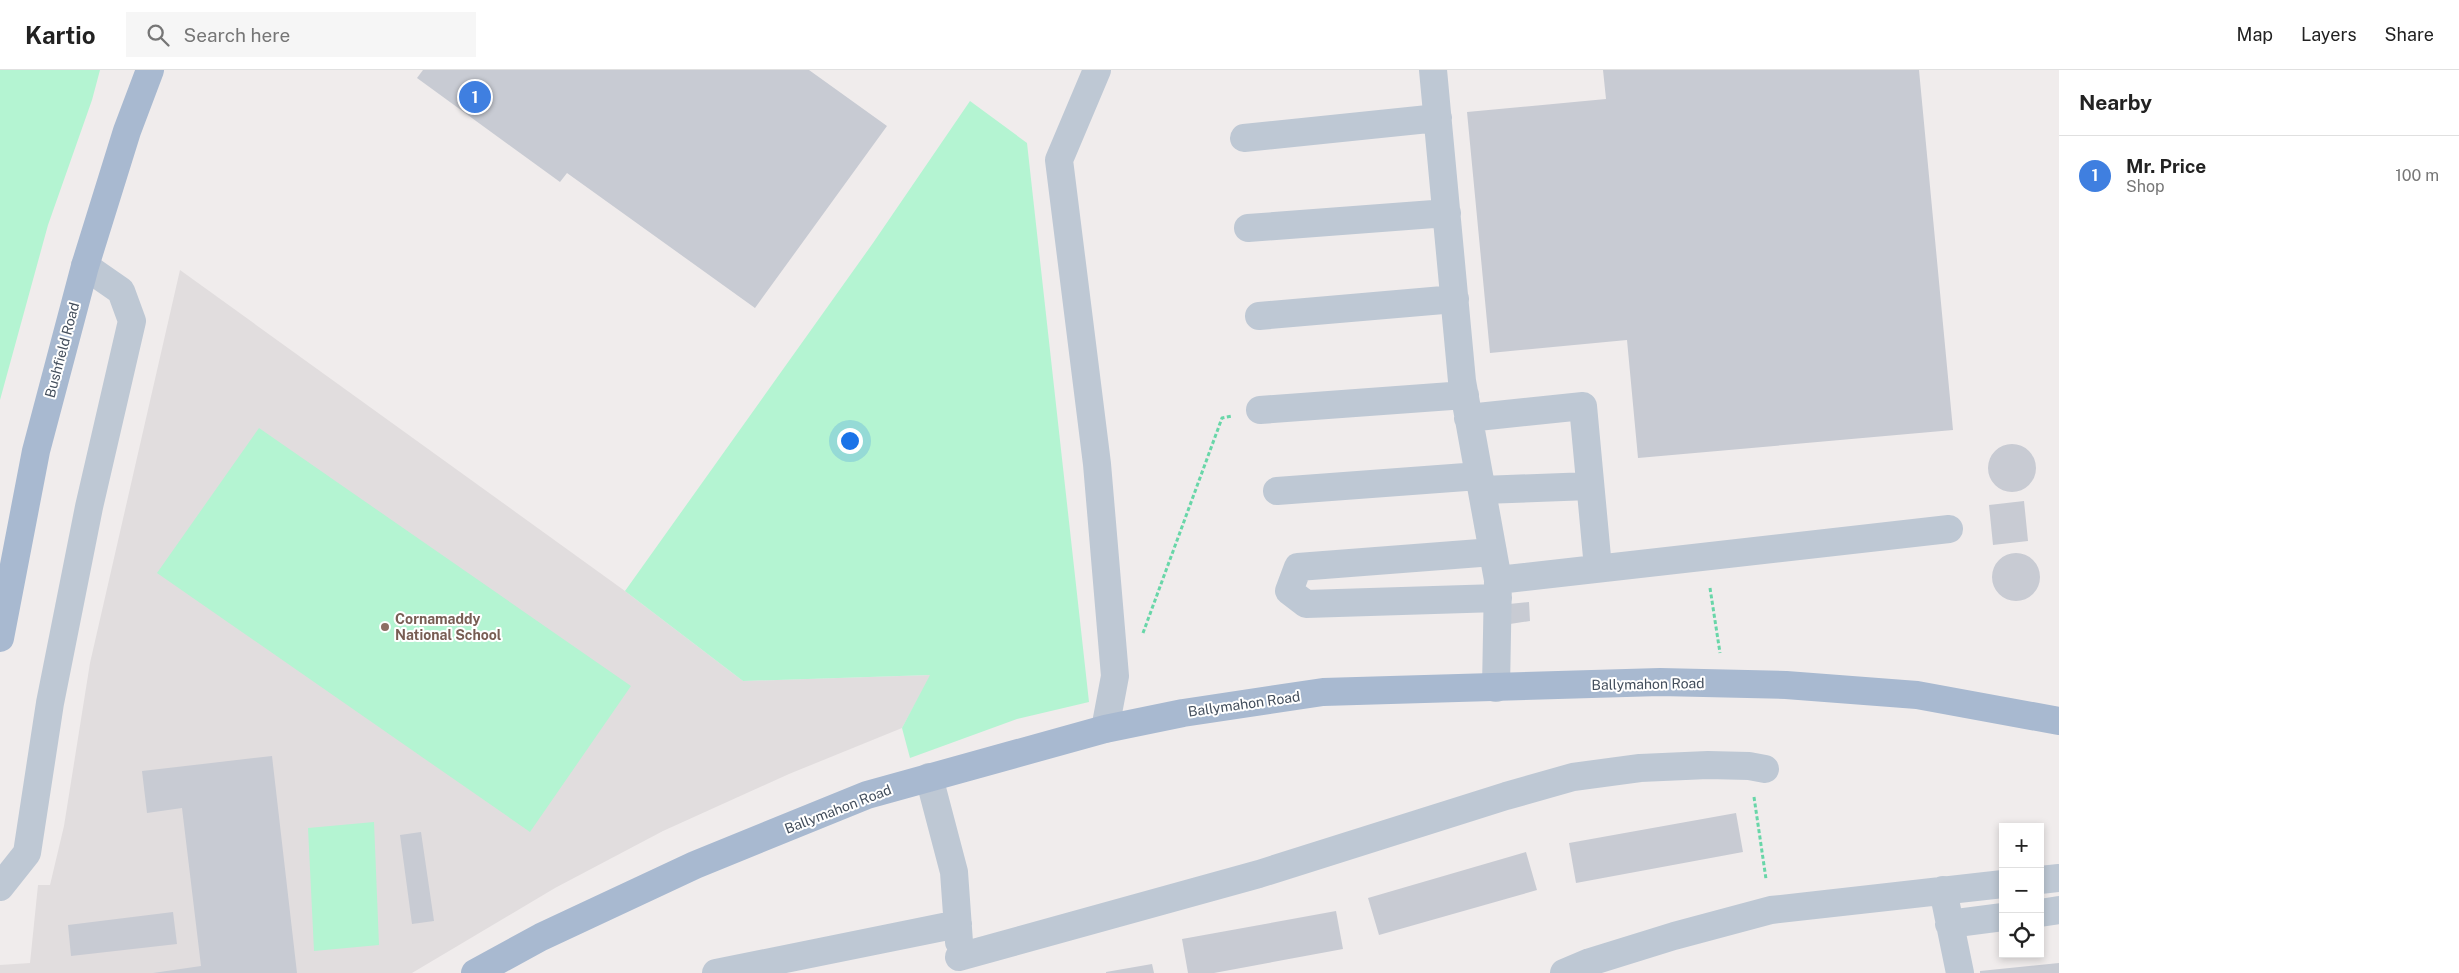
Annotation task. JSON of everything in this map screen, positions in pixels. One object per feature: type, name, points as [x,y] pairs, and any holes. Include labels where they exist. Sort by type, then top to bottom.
[{"type":"main road","name":"Bushfield Road","points":[[0,638],[36,451],[85,266],[127,131],[150,70]]},
{"type":"main road","name":"Ballymahon Road","points":[[475,973],[541,937],[695,865],[867,795],[1105,730],[1183,713],[1323,692],[1660,682],[1786,685],[1917,695],[2059,721]]},
{"type":"street","points":[[1097,70],[1059,160],[1097,464],[1115,676],[1105,730]]},
{"type":"street","points":[[1433,70],[1467,406],[1498,589],[1496,688]]},
{"type":"street","points":[[1244,138],[1438,118]]},
{"type":"street","points":[[1248,228],[1447,213]]},
{"type":"street","points":[[0,887],[27,853],[50,703],[87,516],[132,321],[121,291],[85,266]]},
{"type":"street","points":[[1259,316],[1455,299]]},
{"type":"street","points":[[1260,410],[1583,406],[1598,568]]},
{"type":"street","points":[[1276,491],[1480,483],[1590,486]]},
{"type":"street","points":[[1492,552],[1298,567],[1289,591],[1306,604],[1498,589],[1598,568],[1949,529]]},
{"type":"street","points":[[929,777],[954,872],[959,965],[1573,777],[1640,768],[1708,765],[1757,767]]},
{"type":"street","points":[[2044,880],[2059,878]]},
{"type":"street","points":[[1564,973],[1590,962],[1674,936],[1771,910],[1999,884]]},
{"type":"street","points":[[1943,890],[1960,973]]},
{"type":"street","points":[[2044,912],[2059,910]]},
{"type":"street","points":[[1949,924],[1999,918]]},
{"type":"street","points":[[716,973],[958,924]]},
{"type":"path","points":[[1142,637],[1222,418],[1260,410]]},
{"type":"path","points":[[1705,555],[1725,683]]},
{"type":"path","points":[[1757,767],[1771,910]]},
{"type":"shaded area","name":"Cornamaddy National School","points":[[180,270],[625,591],[743,681],[931,675],[902,728],[789,774],[663,831],[555,888],[412,973],[0,973],[0,965],[30,963],[38,885],[50,885],[64,826],[90,663]]},
{"type":"green space","points":[[0,70],[100,70],[92,100],[48,225],[0,400]]},
{"type":"green space","points":[[970,101],[1027,143],[1089,702],[1017,719],[910,758],[902,728],[930,675],[743,681],[625,591],[873,243]]},
{"type":"green space","points":[[259,428],[631,686],[530,832],[157,573]]},
{"type":"green space","points":[[374,822],[379,945],[314,951],[308,828]]},
{"type":"building","points":[[423,70],[809,70],[887,126],[755,308],[567,173],[560,182],[417,78]]},
{"type":"building","points":[[1603,70],[1919,70],[1953,430],[1638,458],[1627,340],[1490,353],[1467,112],[1606,99]]},
{"type":"building","points":[[2012,444],[2021,446],[2029,451],[2034,459],[2036,468],[2034,477],[2029,485],[2021,490],[2012,492],[2003,490],[1995,485],[1990,477],[1988,468],[1990,459],[1995,451],[2003,446]]},
{"type":"building","points":[[2024,501],[2028,541],[1993,545],[1989,505]]},
{"type":"building","points":[[2016,553],[2025,555],[2033,560],[2038,568],[2040,577],[2038,586],[2033,594],[2025,599],[2016,601],[2007,599],[1999,594],[1994,586],[1992,577],[1994,568],[1999,560],[2007,555]]},
{"type":"building","points":[[1529,602],[1530,621],[1510,624],[1509,604]]},
{"type":"building","points":[[272,756],[297,973],[153,973],[201,966],[182,808],[147,813],[142,771]]},
{"type":"building","points":[[1736,813],[1743,852],[1576,883],[1569,843]]},
{"type":"building","points":[[421,832],[434,921],[412,924],[400,835]]},
{"type":"building","points":[[1526,852],[1537,890],[1379,935],[1368,898]]},
{"type":"building","points":[[1336,911],[1343,949],[1214,973],[1188,973],[1182,939]]},
{"type":"building","points":[[173,912],[177,944],[71,956],[68,925]]},
{"type":"building","points":[[2059,963],[2059,973],[1980,973],[1980,971]]},
{"type":"building","points":[[1152,964],[1154,973],[1106,973],[1106,972]]},
{"type":"place","name":"Mr. Price","points":[[475,97]]},
{"type":"place","name":"Cornamaddy National School","points":[[385,627]]}]
